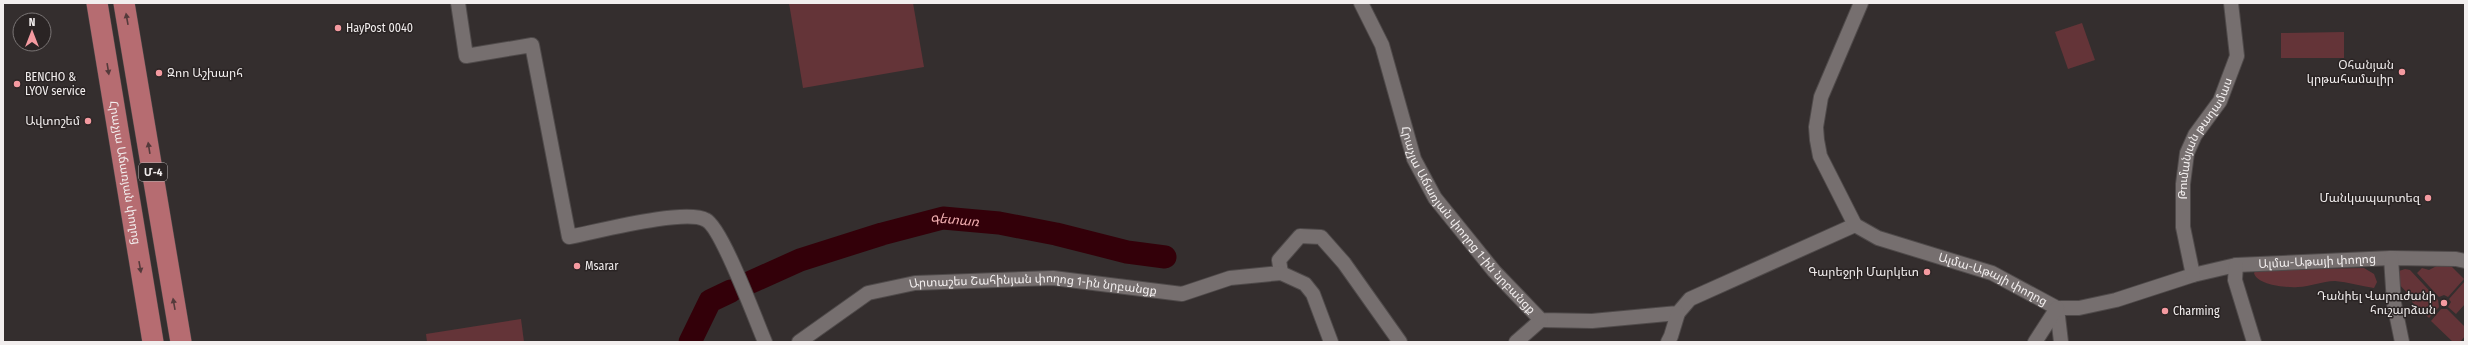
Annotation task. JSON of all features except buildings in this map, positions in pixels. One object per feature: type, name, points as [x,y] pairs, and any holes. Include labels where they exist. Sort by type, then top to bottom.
[{"type":"highway","name":"Հրաչյա Աճառյան փողոց","points":[[97,3],[153,342]]},
{"type":"highway","name":"Մ-4","points":[[124,3],[181,342]]},
{"type":"street","points":[[458,3],[466,56],[532,45],[569,237],[684,215],[706,220],[719,235],[764,342]]},
{"type":"street","name":"Հրաչյա Աճառյան փողոց 1-ին նրբանցք","points":[[1361,3],[1382,45],[1414,159],[1435,198],[1494,271],[1541,320],[1592,321],[1678,313]]},
{"type":"street","points":[[1668,342],[1678,313],[1690,299],[1855,225],[1820,156],[1816,127],[1821,97],[1861,3]]},
{"type":"street","name":"Թումանյան թաղամաս","points":[[2193,275],[2183,227],[2183,184],[2187,152],[2195,134],[2220,101],[2237,56],[2231,3]]},
{"type":"street","name":"Ալմա-Աթայի փողոց","points":[[1855,225],[1878,238],[1992,273],[2057,308],[2079,308],[2116,300],[2193,275],[2236,265],[2391,258],[2456,259],[2465,261]]},
{"type":"street","points":[[1331,342],[1313,294],[1305,284],[1281,273],[1279,260],[1300,236],[1321,237],[1344,263],[1400,342]]},
{"type":"street","points":[[2391,258],[2394,303],[2402,342]]},
{"type":"street","points":[[2236,265],[2235,280],[2254,342]]},
{"type":"street","name":"Արտաշես Շահինյան փողոց 1-ին նրբանցք","points":[[799,342],[868,293],[915,283],[1053,278],[1182,294],[1230,278],[1281,273]]},
{"type":"street","points":[[2035,342],[2057,308]]},
{"type":"street","points":[[2057,308],[2061,342]]},
{"type":"street","points":[[1516,342],[1541,320]]},
{"type":"shaded area","points":[[789,3],[913,3],[924,67],[803,88]]},
{"type":"shaded area","points":[[2082,23],[2095,60],[2068,69],[2055,32]]},
{"type":"shaded area","points":[[2344,32],[2344,58],[2281,58],[2281,33]]},
{"type":"shaded area","points":[[2446,261],[2464,279],[2448,297],[2444,295],[2439,297],[2417,273],[2422,268],[2429,270]]},
{"type":"shaded area","points":[[2364,268],[2374,274],[2377,282],[2374,288],[2335,281],[2303,287],[2280,286],[2266,283],[2256,277],[2254,273],[2256,270]]},
{"type":"shaded area","points":[[2405,269],[2410,270],[2438,300],[2439,307],[2429,318],[2412,302],[2413,299],[2396,281],[2399,271]]},
{"type":"shaded area","points":[[2465,281],[2465,304],[2456,314],[2448,307],[2451,302],[2449,299]]},
{"type":"shaded area","points":[[2441,309],[2447,309],[2465,327],[2465,336],[2460,342],[2453,342],[2431,321]]},
{"type":"shaded area","points":[[521,319],[524,342],[427,342],[426,334]]},
{"type":"waterway","name":"Գետառ","points":[[751,282],[800,260],[882,234],[943,218],[999,223],[1056,234],[1127,252],[1165,257]]},
{"type":"waterway","name":"Գետառ","points":[[690,342],[710,301],[731,291]]},
{"type":"place","name":"HayPost 0040","points":[[338,28]]},
{"type":"place","name":"Օհանյան կրթահամալիր","points":[[2402,72]]},
{"type":"place","name":"Զոո Աշխարհ","points":[[159,73]]},
{"type":"place","name":"BENCHO & LYOV service","points":[[17,84]]},
{"type":"place","name":"Ավտոշեմ","points":[[88,121]]},
{"type":"place","name":"Մանկապարտեզ","points":[[2428,198]]},
{"type":"place","name":"Msarar","points":[[577,266]]},
{"type":"place","name":"Գարեջրի Մարկետ","points":[[1927,272]]},
{"type":"place","name":"Դանիել Վարուժանի հուշարձան","points":[[2444,303]]},
{"type":"place","name":"Charming","points":[[2165,311]]}]
